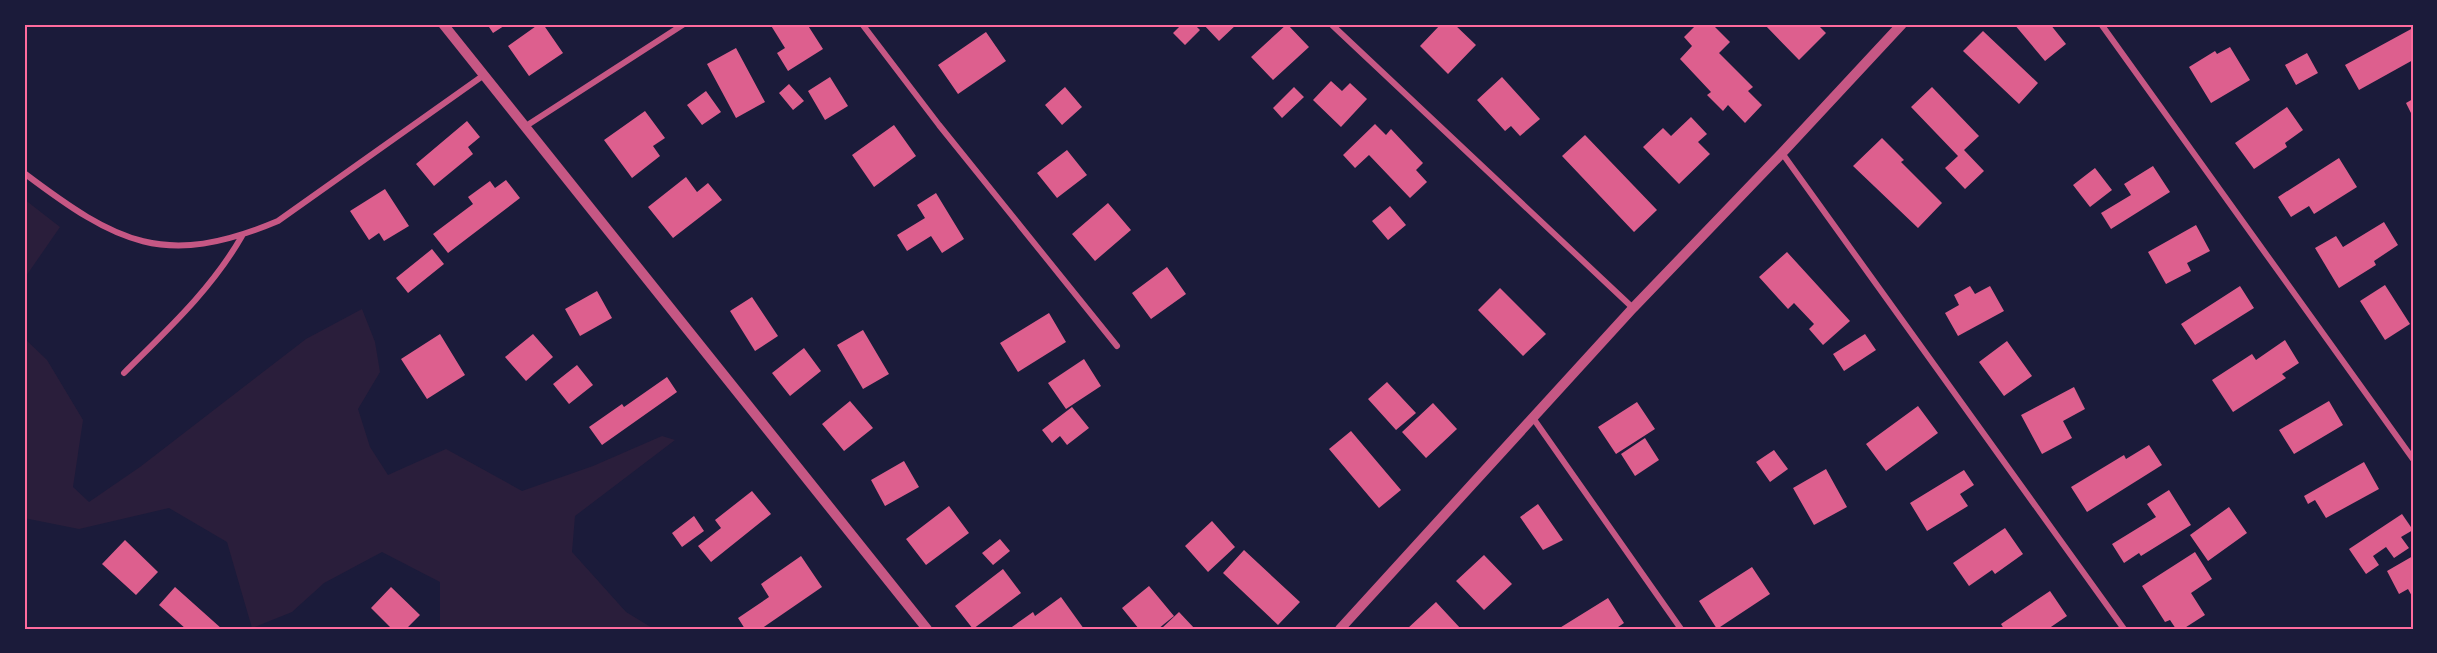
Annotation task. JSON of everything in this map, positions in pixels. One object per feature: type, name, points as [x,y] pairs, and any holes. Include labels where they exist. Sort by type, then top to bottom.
[{"type":"street","points":[[443,24],[927,629]]},
{"type":"street","points":[[526,126],[684,24]]},
{"type":"street","points":[[862,24],[939,125],[1117,346]]},
{"type":"street","points":[[1331,24],[1633,308]]},
{"type":"street","points":[[2101,24],[2413,459]]},
{"type":"street","points":[[1344,628],[1633,308],[1782,153],[1899,25]]},
{"type":"street","points":[[24,173],[61,201],[100,225],[136,241],[172,246],[205,244],[242,236],[278,221],[484,75]]},
{"type":"street","points":[[1782,153],[2124,629]]},
{"type":"street","points":[[124,374],[188,310],[226,265],[242,236]]},
{"type":"street","points":[[1533,418],[1681,629]]},
{"type":"shaded area","points":[[24,199],[60,227],[24,279]]},
{"type":"shaded area","points":[[362,309],[375,342],[380,372],[358,409],[370,447],[388,475],[446,449],[522,491],[593,466],[662,436],[675,440],[575,516],[572,552],[626,612],[654,629],[440,629],[440,582],[382,552],[324,583],[292,612],[252,628],[227,542],[169,508],[79,529],[24,518],[24,338],[47,360],[83,420],[73,487],[89,502],[140,467],[306,339]]},
{"type":"building","points":[[487,24],[507,24],[493,33]]},
{"type":"building","points":[[539,24],[543,24],[563,53],[529,76],[508,46]]},
{"type":"building","points":[[770,24],[807,24],[823,49],[788,71],[777,53],[785,48]]},
{"type":"building","points":[[1182,24],[1194,24],[1200,30],[1185,45],[1173,33]]},
{"type":"building","points":[[1203,24],[1237,24],[1219,41]]},
{"type":"building","points":[[1287,24],[1309,47],[1273,80],[1251,57]]},
{"type":"building","points":[[1441,24],[1454,24],[1476,45],[1448,74],[1420,46]]},
{"type":"building","points":[[1697,24],[1712,24],[1730,42],[1719,53],[1753,87],[1748,91],[1762,105],[1745,123],[1728,105],[1723,111],[1707,95],[1711,92],[1680,59],[1692,46],[1684,37]]},
{"type":"building","points":[[1764,24],[1817,24],[1826,33],[1799,60]]},
{"type":"building","points":[[2014,24],[2050,24],[2066,44],[2045,61]]},
{"type":"building","points":[[2413,28],[2413,60],[2359,90],[2345,65]]},
{"type":"building","points":[[1983,31],[2038,83],[2019,104],[1963,51]]},
{"type":"building","points":[[986,32],[1006,61],[958,94],[938,65]]},
{"type":"building","points":[[2230,47],[2250,80],[2211,103],[2189,67],[2215,51],[2217,54]]},
{"type":"building","points":[[736,48],[765,102],[736,118],[707,64]]},
{"type":"building","points":[[2307,53],[2318,73],[2296,85],[2285,65]]},
{"type":"building","points":[[830,77],[848,106],[825,120],[808,91]]},
{"type":"building","points":[[1502,77],[1540,119],[1520,136],[1511,126],[1505,131],[1477,100]]},
{"type":"building","points":[[1331,81],[1342,91],[1350,83],[1367,99],[1341,127],[1313,100]]},
{"type":"building","points":[[789,84],[804,101],[793,110],[779,93]]},
{"type":"building","points":[[1065,87],[1082,107],[1062,125],[1045,105]]},
{"type":"building","points":[[1294,87],[1304,97],[1282,118],[1273,108]]},
{"type":"building","points":[[1932,87],[1979,136],[1964,150],[1984,171],[1965,189],[1945,168],[1958,156],[1911,107]]},
{"type":"building","points":[[706,91],[721,112],[702,125],[687,105]]},
{"type":"building","points":[[2413,99],[2413,117],[2406,103]]},
{"type":"building","points":[[2287,107],[2303,130],[2285,143],[2287,147],[2254,169],[2235,143]]},
{"type":"building","points":[[645,111],[665,138],[653,146],[660,156],[632,178],[604,140]]},
{"type":"building","points":[[1691,117],[1707,134],[1698,142],[1710,154],[1679,184],[1643,147],[1663,128],[1671,136]]},
{"type":"building","points":[[467,121],[480,137],[468,147],[473,154],[434,186],[416,164]]},
{"type":"building","points":[[1375,124],[1386,135],[1391,129],[1423,163],[1416,170],[1427,182],[1410,198],[1369,155],[1355,168],[1343,155]]},
{"type":"building","points":[[894,125],[916,156],[874,187],[852,155]]},
{"type":"building","points":[[1585,135],[1657,210],[1634,232],[1562,156]]},
{"type":"building","points":[[1882,138],[1904,160],[1901,162],[1942,203],[1918,228],[1853,166]]},
{"type":"building","points":[[1067,150],[1087,175],[1057,198],[1037,173]]},
{"type":"building","points":[[2339,158],[2357,187],[2314,214],[2309,206],[2291,217],[2278,197]]},
{"type":"building","points":[[2153,166],[2170,192],[2111,229],[2101,213],[2131,195],[2124,184]]},
{"type":"building","points":[[2095,168],[2112,190],[2090,207],[2073,185]]},
{"type":"building","points":[[686,177],[697,192],[708,183],[722,200],[673,238],[648,207]]},
{"type":"building","points":[[506,180],[520,198],[448,253],[433,234],[473,204],[468,197],[490,181],[495,188]]},
{"type":"building","points":[[385,189],[409,226],[384,241],[379,233],[369,240],[350,211]]},
{"type":"building","points":[[936,193],[964,239],[942,253],[931,236],[907,251],[897,235],[925,218],[917,205]]},
{"type":"building","points":[[1108,203],[1131,230],[1095,261],[1072,234]]},
{"type":"building","points":[[1390,206],[1406,225],[1388,240],[1372,221]]},
{"type":"building","points":[[2384,222],[2398,245],[2374,261],[2376,265],[2339,288],[2315,248],[2336,236],[2343,247]]},
{"type":"building","points":[[2196,225],[2210,251],[2187,263],[2191,271],[2166,284],[2148,252]]},
{"type":"building","points":[[432,249],[444,264],[408,293],[396,278]]},
{"type":"building","points":[[1787,252],[1850,321],[1823,345],[1809,329],[1814,324],[1794,303],[1788,309],[1759,277]]},
{"type":"building","points":[[1167,267],[1186,294],[1151,319],[1132,293]]},
{"type":"building","points":[[2385,285],[2410,324],[2385,340],[2360,301]]},
{"type":"building","points":[[1970,286],[1975,294],[1990,286],[2004,311],[1958,336],[1945,313],[1959,305],[1954,295]]},
{"type":"building","points":[[2240,286],[2254,308],[2195,345],[2181,324]]},
{"type":"building","points":[[1500,288],[1546,334],[1523,356],[1478,310]]},
{"type":"building","points":[[597,291],[612,318],[580,336],[565,309]]},
{"type":"building","points":[[752,297],[778,336],[755,351],[730,311]]},
{"type":"building","points":[[1049,313],[1066,342],[1018,372],[1000,343]]},
{"type":"building","points":[[863,330],[889,374],[863,389],[837,345]]},
{"type":"building","points":[[440,334],[465,375],[427,399],[401,359]]},
{"type":"building","points":[[533,334],[553,357],[526,381],[505,357]]},
{"type":"building","points":[[1865,334],[1876,350],[1844,371],[1833,354]]},
{"type":"building","points":[[2285,340],[2299,363],[2282,374],[2286,378],[2233,412],[2212,380],[2252,354],[2256,360]]},
{"type":"building","points":[[2007,341],[2032,376],[2004,396],[1979,362]]},
{"type":"building","points":[[804,348],[821,371],[790,396],[772,373]]},
{"type":"building","points":[[1084,359],[1101,386],[1066,409],[1048,383]]},
{"type":"building","points":[[577,365],[593,385],[569,404],[553,384]]},
{"type":"building","points":[[667,377],[677,392],[602,445],[589,427],[622,404],[624,407]]},
{"type":"building","points":[[1387,382],[1416,413],[1396,430],[1368,399]]},
{"type":"building","points":[[2074,387],[2085,409],[2063,421],[2072,438],[2042,454],[2021,415]]},
{"type":"building","points":[[850,401],[873,428],[844,451],[822,424]]},
{"type":"building","points":[[2329,401],[2343,425],[2294,454],[2279,430]]},
{"type":"building","points":[[1637,402],[1655,429],[1616,454],[1598,427]]},
{"type":"building","points":[[1433,403],[1457,429],[1426,458],[1402,432]]},
{"type":"building","points":[[1918,406],[1938,433],[1886,471],[1866,444]]},
{"type":"building","points":[[1072,407],[1089,428],[1067,445],[1060,436],[1052,443],[1042,430]]},
{"type":"building","points":[[1351,431],[1401,490],[1379,508],[1329,449]]},
{"type":"building","points":[[1645,438],[1659,460],[1635,476],[1621,454]]},
{"type":"building","points":[[2149,445],[2162,465],[2087,512],[2071,487],[2124,455],[2126,459]]},
{"type":"building","points":[[1774,450],[1788,469],[1770,482],[1756,462]]},
{"type":"building","points":[[904,461],[919,487],[885,506],[871,480]]},
{"type":"building","points":[[2364,462],[2379,489],[2326,518],[2315,500],[2308,504],[2304,496]]},
{"type":"building","points":[[1826,469],[1847,507],[1814,525],[1793,488]]},
{"type":"building","points":[[1964,470],[1974,485],[1960,494],[1968,506],[1927,531],[1910,503]]},
{"type":"building","points":[[2169,490],[2191,525],[2141,556],[2139,553],[2124,563],[2112,544],[2156,517],[2147,504]]},
{"type":"building","points":[[752,491],[771,514],[711,562],[698,546],[721,528],[715,520]]},
{"type":"building","points":[[1538,504],[1563,540],[1543,550],[1520,517]]},
{"type":"building","points":[[949,506],[969,533],[926,565],[906,539]]},
{"type":"building","points":[[2229,507],[2247,533],[2208,561],[2190,535]]},
{"type":"building","points":[[2402,514],[2413,530],[2401,537],[2409,548],[2394,558],[2386,547],[2373,556],[2379,565],[2366,574],[2349,549]]},
{"type":"building","points":[[694,516],[704,531],[682,547],[672,533]]},
{"type":"building","points":[[1212,521],[1235,547],[1208,572],[1185,546]]},
{"type":"building","points":[[2005,528],[2023,554],[1995,574],[1992,570],[1969,586],[1953,563]]},
{"type":"building","points":[[1000,539],[1010,551],[993,565],[982,553]]},
{"type":"building","points":[[125,540],[158,572],[136,595],[102,564]]},
{"type":"building","points":[[1244,550],[1300,602],[1278,625],[1223,573]]},
{"type":"building","points":[[2195,552],[2212,579],[2191,593],[2205,615],[2183,629],[2176,629],[2170,620],[2165,622],[2142,586]]},
{"type":"building","points":[[1484,555],[1512,584],[1484,610],[1456,581]]},
{"type":"building","points":[[801,556],[822,587],[761,629],[745,629],[738,618],[769,597],[761,584]]},
{"type":"building","points":[[2413,556],[2413,598],[2408,589],[2399,594],[2387,571]]},
{"type":"building","points":[[1752,567],[1770,594],[1717,629],[1699,601]]},
{"type":"building","points":[[1003,569],[1021,593],[973,629],[955,606]]},
{"type":"building","points":[[1149,586],[1174,616],[1158,629],[1139,629],[1122,608]]},
{"type":"building","points":[[175,587],[222,629],[186,629],[159,605]]},
{"type":"building","points":[[391,587],[420,615],[406,629],[392,629],[371,608]]},
{"type":"building","points":[[2050,591],[2067,616],[2048,629],[2004,629],[2001,624]]},
{"type":"building","points":[[1061,597],[1084,629],[1009,629],[1033,612],[1035,616]]},
{"type":"building","points":[[1608,598],[1624,623],[1615,629],[1558,629]]},
{"type":"building","points":[[1436,602],[1461,629],[1407,629]]},
{"type":"building","points":[[1179,612],[1195,629],[1162,628]]}]
